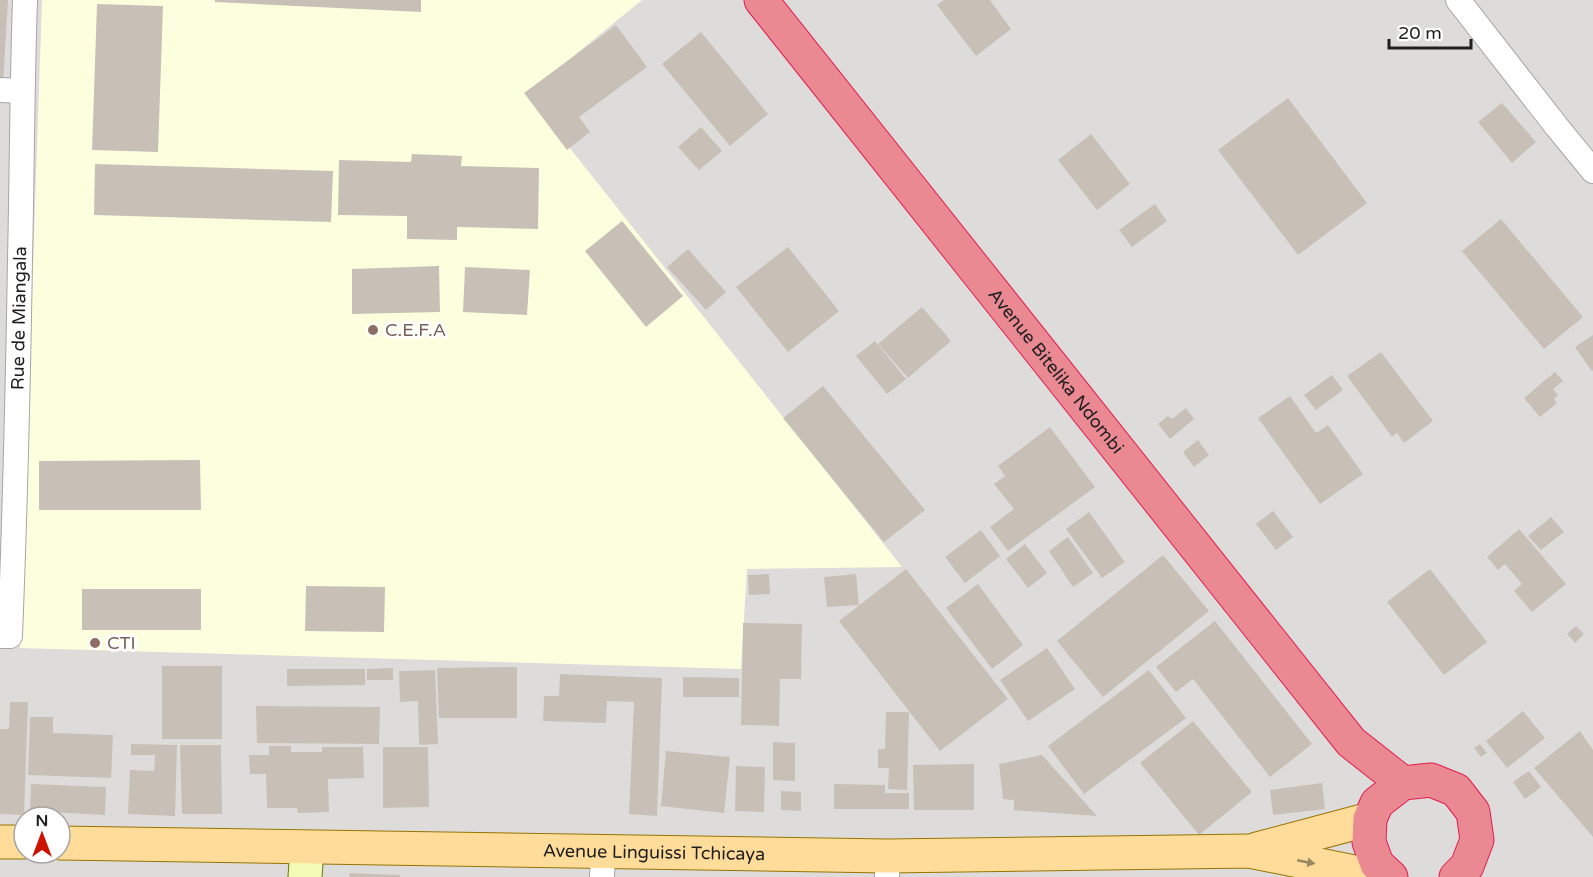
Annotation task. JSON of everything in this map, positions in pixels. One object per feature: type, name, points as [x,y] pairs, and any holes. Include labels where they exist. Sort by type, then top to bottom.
[{"type":"highway","name":"Avenue Bitelika Ndombi","points":[[761,0],[1351,742]]},
{"type":"highway","points":[[1351,742],[1403,783]]},
{"type":"highway","points":[[1351,742],[1374,811],[1369,842],[1377,864],[1391,877]]},
{"type":"highway","points":[[1374,811],[1403,783],[1431,780],[1456,790],[1473,812],[1477,840],[1466,873]]},
{"type":"main road","points":[[1249,851],[1374,811]]},
{"type":"main road","name":"Avenue Linguissi Tchicaya","points":[[72,844],[306,862],[887,866],[1249,851]]},
{"type":"main road","points":[[1249,851],[1379,877]]},
{"type":"street","name":"Rue de Miangala","points":[[5,636],[8,512],[20,268],[11,90],[25,0]]},
{"type":"street","points":[[1458,0],[1593,171]]},
{"type":"shaded area","points":[[0,0],[1593,0],[1593,877],[0,877]]},
{"type":"shaded area","name":"C.E.F.A","points":[[42,0],[642,0],[527,94],[902,567],[747,569],[741,669],[20,648]]},
{"type":"building","points":[[0,0],[8,0],[3,83],[0,82]]},
{"type":"building","points":[[215,0],[421,0],[421,12],[215,2]]},
{"type":"building","points":[[944,0],[990,0],[1011,29],[976,56],[937,5]]},
{"type":"building","points":[[97,4],[163,6],[158,152],[92,150]]},
{"type":"building","points":[[616,25],[647,67],[579,117],[590,132],[567,150],[524,93]]},
{"type":"building","points":[[701,32],[768,114],[730,146],[662,64]]},
{"type":"building","points":[[1288,98],[1367,203],[1298,255],[1218,150]]},
{"type":"building","points":[[1502,103],[1536,142],[1512,163],[1478,122]]},
{"type":"building","points":[[701,127],[722,151],[699,170],[678,147]]},
{"type":"building","points":[[1091,134],[1130,184],[1097,210],[1058,160]]},
{"type":"building","points":[[412,154],[462,156],[461,166],[539,168],[538,229],[457,227],[457,240],[407,239],[407,216],[338,215],[339,160],[411,162]]},
{"type":"building","points":[[95,164],[333,171],[331,222],[94,215]]},
{"type":"building","points":[[1155,204],[1167,221],[1132,247],[1119,230]]},
{"type":"building","points":[[1501,219],[1583,317],[1544,349],[1462,251]]},
{"type":"building","points":[[622,221],[683,296],[646,327],[585,251]]},
{"type":"building","points":[[788,247],[839,311],[788,352],[736,287]]},
{"type":"building","points":[[688,249],[726,292],[706,310],[667,267]]},
{"type":"building","points":[[439,266],[440,312],[352,314],[352,269]]},
{"type":"building","points":[[465,267],[530,270],[527,315],[463,312]]},
{"type":"building","points":[[922,307],[951,341],[908,378],[878,344]]},
{"type":"building","points":[[1593,335],[1593,370],[1592,371],[1575,347]]},
{"type":"building","points":[[875,341],[906,379],[887,394],[856,356]]},
{"type":"building","points":[[1381,352],[1433,421],[1404,443],[1397,433],[1392,437],[1347,376]]},
{"type":"building","points":[[1555,372],[1563,381],[1553,389],[1558,395],[1554,399],[1557,403],[1540,417],[1524,398]]},
{"type":"building","points":[[1332,375],[1343,390],[1316,410],[1304,395]]},
{"type":"building","points":[[823,386],[925,510],[884,542],[783,418]]},
{"type":"building","points":[[1290,396],[1316,433],[1328,425],[1363,474],[1320,504],[1258,418]]},
{"type":"building","points":[[1186,408],[1194,419],[1170,439],[1158,424],[1168,416],[1172,419]]},
{"type":"building","points":[[1050,427],[1095,487],[1008,551],[990,527],[1014,509],[994,484],[1005,476],[998,466]]},
{"type":"building","points":[[1198,440],[1209,455],[1194,467],[1183,452]]},
{"type":"building","points":[[200,460],[201,510],[39,510],[39,461]]},
{"type":"building","points":[[1273,511],[1293,537],[1276,550],[1256,524]]},
{"type":"building","points":[[1089,512],[1125,562],[1102,578],[1066,529]]},
{"type":"building","points":[[1551,517],[1564,532],[1541,550],[1528,536]]},
{"type":"building","points":[[1519,529],[1566,584],[1532,612],[1514,591],[1522,584],[1505,564],[1498,570],[1487,557]]},
{"type":"building","points":[[981,530],[1000,556],[965,583],[945,557]]},
{"type":"building","points":[[1068,537],[1093,573],[1073,587],[1049,551]]},
{"type":"building","points":[[1025,544],[1047,573],[1028,588],[1006,559]]},
{"type":"building","points":[[1163,555],[1209,611],[1103,697],[1057,641]]},
{"type":"building","points":[[906,569],[1008,699],[940,751],[839,621]]},
{"type":"building","points":[[1430,569],[1487,642],[1444,675],[1387,602]]},
{"type":"building","points":[[769,574],[770,594],[749,595],[748,575]]},
{"type":"building","points":[[856,574],[859,605],[827,607],[824,577]]},
{"type":"building","points":[[978,584],[1023,645],[992,669],[946,608]]},
{"type":"building","points":[[306,586],[385,587],[384,632],[305,631]]},
{"type":"building","points":[[82,589],[201,589],[201,630],[82,630]]},
{"type":"building","points":[[1215,621],[1312,744],[1270,777],[1193,679],[1176,692],[1156,667]]},
{"type":"building","points":[[743,623],[802,624],[801,679],[780,679],[779,726],[741,725]]},
{"type":"building","points":[[1576,626],[1584,634],[1575,643],[1567,634]]},
{"type":"building","points":[[1047,648],[1075,689],[1028,721],[1000,680]]},
{"type":"building","points":[[162,666],[222,666],[222,739],[162,739]]},
{"type":"building","points":[[517,667],[517,718],[439,718],[437,668]]},
{"type":"building","points":[[393,668],[393,680],[367,680],[367,669]]},
{"type":"building","points":[[287,669],[365,669],[365,685],[287,686]]},
{"type":"building","points":[[435,670],[438,744],[419,745],[418,701],[400,702],[399,671]]},
{"type":"building","points":[[1149,670],[1186,718],[1084,794],[1048,746]]},
{"type":"building","points":[[560,674],[662,678],[657,816],[629,814],[634,702],[607,701],[606,723],[543,721],[544,696],[559,696]]},
{"type":"building","points":[[683,677],[739,678],[739,697],[683,697]]},
{"type":"building","points":[[10,702],[28,702],[24,805],[12,805],[12,814],[0,814],[0,729],[9,729]]},
{"type":"building","points":[[256,706],[380,707],[379,744],[257,743]]},
{"type":"building","points":[[1523,711],[1545,738],[1507,768],[1486,741]]},
{"type":"building","points":[[886,712],[909,712],[907,790],[888,789],[889,768],[878,768],[878,749],[885,749]]},
{"type":"building","points":[[30,717],[53,717],[53,733],[113,735],[111,778],[28,775]]},
{"type":"building","points":[[1193,721],[1252,792],[1199,835],[1140,763]]},
{"type":"building","points":[[1580,731],[1593,750],[1593,837],[1534,768]]},
{"type":"building","points":[[773,742],[795,743],[795,781],[773,780]]},
{"type":"building","points":[[131,744],[177,745],[175,816],[128,814],[130,770],[154,771],[155,755],[131,755]]},
{"type":"building","points":[[1480,744],[1487,753],[1481,757],[1474,748]]},
{"type":"building","points":[[180,745],[221,745],[222,814],[182,814]]},
{"type":"building","points":[[269,746],[291,746],[291,752],[322,752],[322,747],[363,747],[364,778],[328,779],[329,812],[298,813],[297,808],[267,808],[266,774],[250,774],[249,755],[269,755]]},
{"type":"building","points":[[383,747],[428,747],[429,807],[383,808]]},
{"type":"building","points":[[666,751],[730,757],[724,813],[661,806]]},
{"type":"building","points":[[1042,755],[1097,816],[1014,810],[1014,800],[1003,799],[999,764]]},
{"type":"building","points":[[974,764],[974,810],[914,810],[913,765]]},
{"type":"building","points":[[736,766],[765,767],[764,812],[735,811]]},
{"type":"building","points":[[1529,771],[1541,787],[1525,799],[1513,782]]},
{"type":"building","points":[[1322,783],[1325,809],[1273,815],[1270,790]]},
{"type":"building","points":[[31,784],[106,787],[105,815],[72,813],[72,805],[30,805]]},
{"type":"building","points":[[834,784],[885,785],[885,793],[909,793],[909,809],[834,809]]},
{"type":"building","points":[[781,791],[801,792],[801,811],[781,810]]},
{"type":"building","points":[[350,873],[400,875],[400,877],[349,877]]},
{"type":"place","name":"C.E.F.A","points":[[373,330]]},
{"type":"place","name":"CTI","points":[[95,643]]}]
